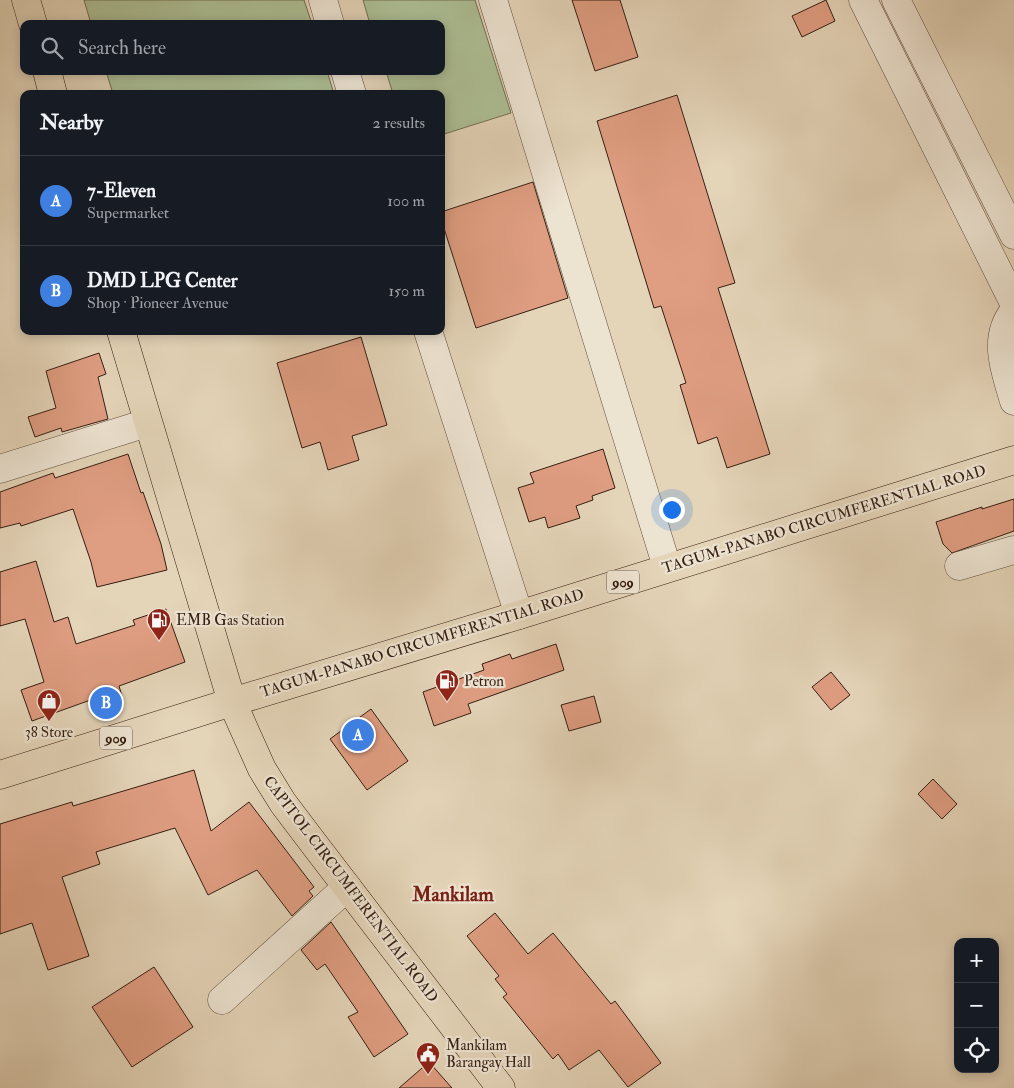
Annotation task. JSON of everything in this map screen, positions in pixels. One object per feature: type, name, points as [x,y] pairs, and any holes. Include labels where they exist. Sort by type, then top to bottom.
[{"type":"main road","points":[[26,0],[32,20]]},
{"type":"main road","points":[[48,75],[52,90]]},
{"type":"main road","name":"CAPITOL CIRCUMFERENTIAL ROAD","points":[[122,335],[232,702],[253,752],[283,803],[502,1088]]},
{"type":"main road","name":"TAGUM-PANABO CIRCUMFERENTIAL ROAD","points":[[232,702],[519,615],[667,567],[1014,460]]},
{"type":"main road","name":"909","points":[[0,775],[232,702]]},
{"type":"street","points":[[323,0],[329,20]]},
{"type":"street","points":[[493,0],[667,567]]},
{"type":"street","points":[[863,0],[913,100],[1004,258],[1014,303]]},
{"type":"street","points":[[896,0],[1014,235]]},
{"type":"street","points":[[346,75],[351,90]]},
{"type":"street","points":[[913,100],[940,88]]},
{"type":"street","points":[[1014,311],[1004,326],[1001,352],[1003,366],[1014,401]]},
{"type":"street","points":[[429,335],[519,615]]},
{"type":"street","points":[[0,469],[147,423]]},
{"type":"street","points":[[959,566],[1014,550]]},
{"type":"street","points":[[222,1000],[347,887]]},
{"type":"green space","points":[[84,0],[304,0],[311,20],[90,20]]},
{"type":"green space","points":[[363,0],[475,0],[511,113],[445,134],[445,90],[392,90],[387,75],[445,75],[445,20],[369,20]]},
{"type":"green space","points":[[107,75],[328,75],[333,90],[112,90]]},
{"type":"building","points":[[572,0],[620,0],[638,57],[595,71]]},
{"type":"building","points":[[826,0],[835,21],[802,37],[792,16]]},
{"type":"building","points":[[677,95],[735,283],[718,288],[770,454],[727,468],[717,437],[698,444],[680,385],[686,383],[661,306],[654,308],[597,121]]},
{"type":"building","points":[[533,182],[568,298],[476,328],[445,231],[445,211]]},
{"type":"building","points":[[361,337],[387,425],[352,436],[359,460],[328,470],[320,442],[302,448],[277,363]]},
{"type":"building","points":[[99,353],[106,374],[98,377],[108,419],[62,432],[61,428],[35,437],[28,417],[56,408],[46,371]]},
{"type":"building","points":[[603,449],[615,488],[592,496],[593,500],[576,506],[580,518],[548,528],[545,517],[529,522],[518,488],[534,483],[530,473]]},
{"type":"building","points":[[128,454],[161,544],[167,570],[97,587],[91,562],[73,509],[21,526],[20,523],[0,528],[0,492],[53,473],[55,478]]},
{"type":"building","points":[[1014,499],[1014,531],[952,553],[943,544],[936,522]]},
{"type":"building","points":[[36,561],[54,622],[68,617],[76,644],[135,625],[133,620],[166,609],[185,662],[119,686],[122,696],[98,704],[96,698],[32,721],[21,690],[44,682],[25,619],[0,626],[0,572]]},
{"type":"building","points":[[556,644],[564,670],[468,704],[471,713],[434,726],[423,692],[484,670],[482,664],[510,654],[512,659]]},
{"type":"building","points":[[831,672],[850,695],[831,710],[812,687]]},
{"type":"building","points":[[594,696],[601,722],[569,731],[561,705]]},
{"type":"building","points":[[371,709],[408,761],[367,790],[330,739]]},
{"type":"building","points":[[194,770],[211,831],[249,802],[314,887],[309,891],[313,896],[292,916],[257,870],[208,895],[175,828],[96,852],[100,864],[62,877],[89,956],[48,970],[32,923],[0,934],[0,824],[72,802],[73,806]]},
{"type":"building","points":[[933,779],[957,804],[942,819],[918,794]]},
{"type":"building","points":[[495,913],[528,954],[553,933],[611,1004],[615,1001],[661,1063],[628,1087],[599,1050],[569,1070],[558,1054],[553,1059],[503,997],[507,994],[495,979],[499,976],[467,936]]},
{"type":"building","points":[[331,922],[408,1034],[374,1057],[348,1017],[358,1012],[325,964],[317,970],[301,950]]},
{"type":"building","points":[[154,967],[193,1027],[132,1067],[92,1007]]},
{"type":"building","name":"Mankilam Barangay Hall","points":[[429,1062],[452,1088],[399,1088]]},
{"type":"place","name":"EMB Gas Station","points":[[159,641]]},
{"type":"place","name":"Petron","points":[[447,702]]},
{"type":"place","name":"DMD LPG Center","points":[[106,703]]},
{"type":"place","name":"38 Store","points":[[49,722]]},
{"type":"place","name":"7-Eleven","points":[[358,735]]},
{"type":"place","name":"Mankilam Barangay Hall","points":[[428,1075]]},
{"type":"district","name":"Mankilam","points":[[453,894]]}]
